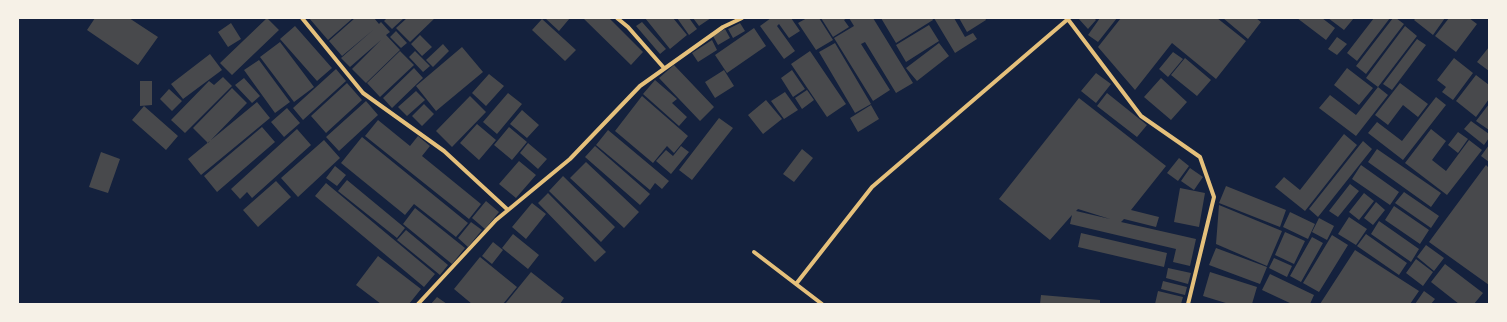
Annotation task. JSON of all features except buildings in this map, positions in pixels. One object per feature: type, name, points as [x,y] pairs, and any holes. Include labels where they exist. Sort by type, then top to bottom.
[{"type":"street","points":[[302,18],[363,93],[444,150],[508,210]]},
{"type":"street","points":[[617,18],[628,27],[664,68]]},
{"type":"street","points":[[418,304],[496,220],[570,159],[640,86],[722,27],[742,18]]},
{"type":"street","points":[[796,284],[872,186],[1068,19],[1141,116],[1200,157],[1214,197],[1188,304]]},
{"type":"street","points":[[754,252],[822,304]]}]
